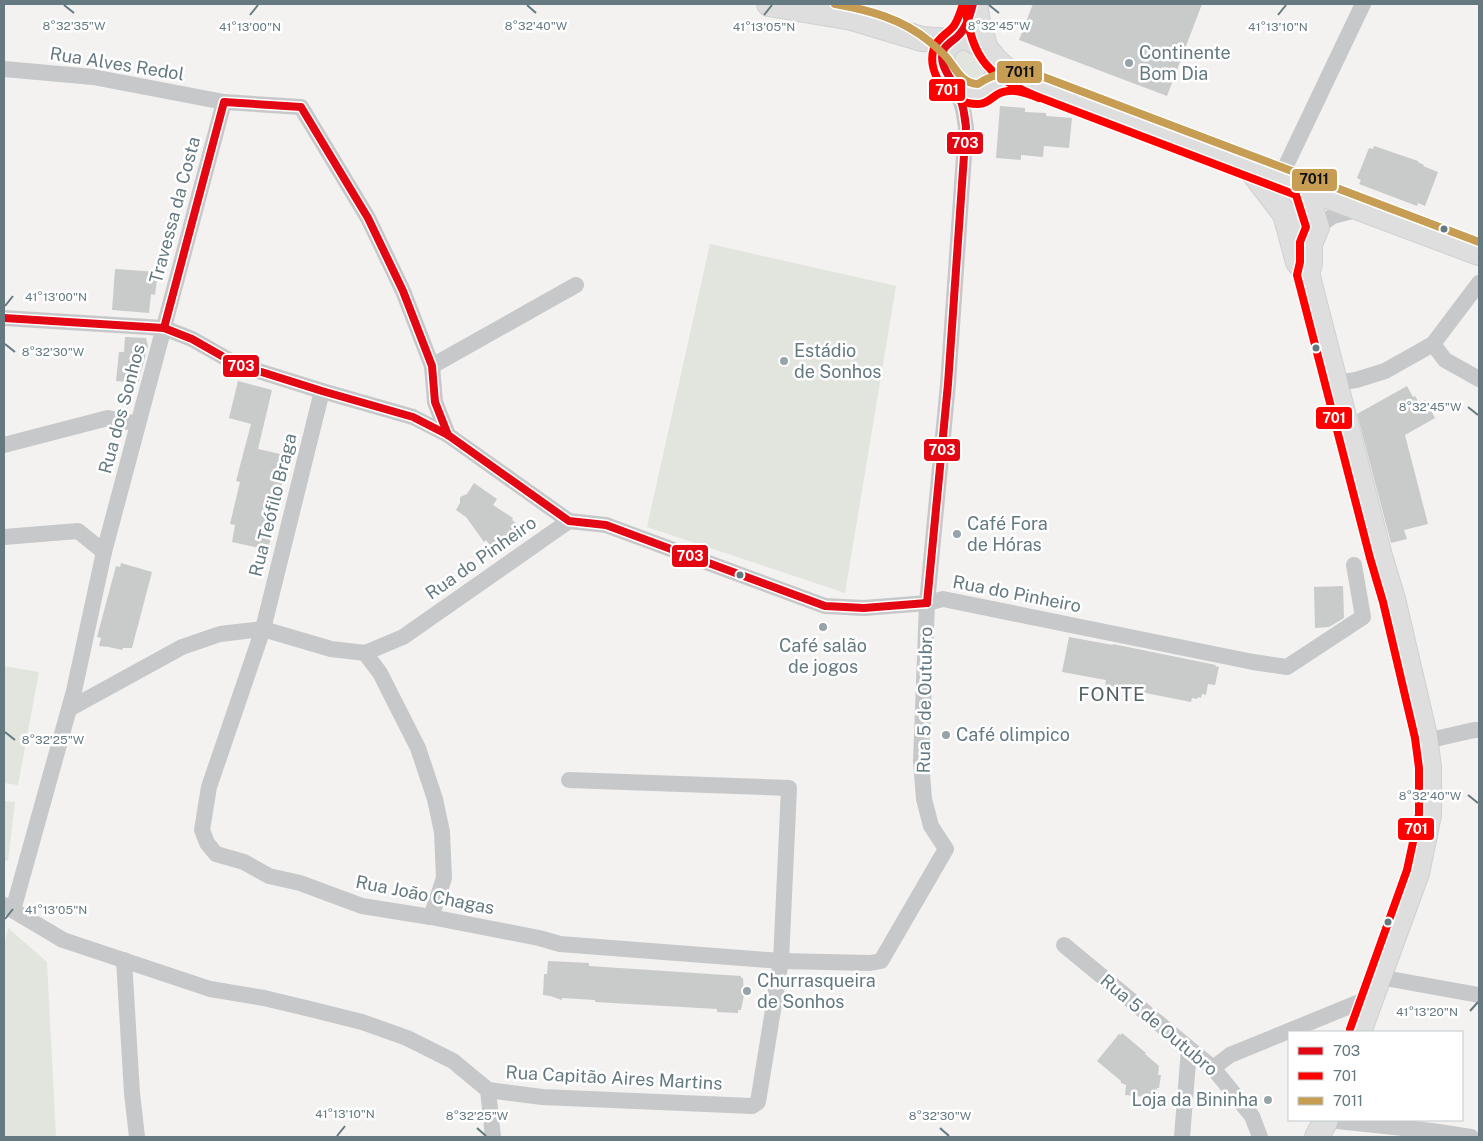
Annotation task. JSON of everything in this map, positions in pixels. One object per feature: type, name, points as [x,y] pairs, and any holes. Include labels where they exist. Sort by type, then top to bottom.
[{"type":"main road","points":[[769,4],[852,18],[922,38],[953,40],[964,37],[974,40],[1012,75],[1030,83],[1479,253]]},
{"type":"main road","points":[[952,80],[942,62],[943,50],[966,24],[974,4]]},
{"type":"main road","points":[[974,4],[979,27],[998,73],[990,89]]},
{"type":"main road","points":[[896,32],[928,54],[966,93],[975,95],[1012,82],[1030,83]]},
{"type":"main road","points":[[1249,167],[1285,214],[1298,262],[1307,273],[1380,556],[1393,599],[1426,741],[1429,767],[1430,815],[1417,873],[1359,1031]]},
{"type":"main road","points":[[1285,214],[1304,187]]},
{"type":"main road","points":[[1304,187],[1317,227],[1310,244],[1310,264],[1307,273]]},
{"type":"main road","points":[[1317,1137],[1326,1121]]},
{"type":"street","points":[[1280,178],[1363,4]]},
{"type":"street","name":"Rua Alves Redol","points":[[4,69],[93,77],[224,102],[300,108],[368,218],[403,291],[432,366]]},
{"type":"street","name":"Rua 5 de Outubro","points":[[781,961],[870,963],[881,961],[946,849],[930,826],[924,799],[921,761],[927,604],[948,384],[966,127],[963,109],[952,80]]},
{"type":"street","name":"Rua 5 de Outubro","points":[[966,127],[973,107],[990,89]]},
{"type":"street","name":"Travessa da Costa","points":[[164,328],[224,102]]},
{"type":"street","points":[[1317,227],[1333,216],[1361,209]]},
{"type":"street","points":[[1336,383],[1356,380],[1385,371],[1433,344],[1479,283]]},
{"type":"street","points":[[448,435],[435,402],[432,366],[576,285]]},
{"type":"street","points":[[4,318],[164,328]]},
{"type":"street","name":"Rua dos Sonhos","points":[[8,907],[74,691],[104,552],[164,328],[192,339],[236,364],[413,417],[448,435],[570,521]]},
{"type":"street","points":[[1433,344],[1446,360],[1479,379]]},
{"type":"street","name":"Rua Teófilo Braga","points":[[263,629],[322,391]]},
{"type":"street","points":[[4,445],[108,418],[138,424]]},
{"type":"street","name":"Rua do Pinheiro","points":[[69,709],[182,647],[220,634],[263,629],[331,650],[365,653],[403,638],[570,521],[606,525],[825,606],[864,608],[927,604],[943,599],[1253,662],[1287,667],[1363,617],[1354,565]]},
{"type":"street","points":[[4,537],[78,530],[104,552]]},
{"type":"street","name":"Rua João Chagas","points":[[263,629],[209,787],[202,830],[207,844],[216,854],[244,862],[270,876],[300,883],[362,906],[431,917],[539,938],[560,944],[781,961]]},
{"type":"street","points":[[365,653],[380,672],[418,748],[435,799],[442,832],[444,878],[431,917]]},
{"type":"street","points":[[1426,741],[1479,730]]},
{"type":"street","name":"Rua Capitão Aires Martins","points":[[8,907],[63,940],[210,989],[264,998],[371,1025],[407,1038],[453,1061],[488,1090],[542,1097],[752,1106],[758,1102],[781,961],[789,788],[569,780]]},
{"type":"street","name":"Rua 5 de Outubro","points":[[1064,945],[1213,1068],[1252,1116],[1260,1137]]},
{"type":"street","points":[[124,960],[132,1093],[138,1137]]},
{"type":"street","points":[[1213,1068],[1230,1055],[1376,987],[1479,995]]},
{"type":"street","points":[[1182,1137],[1189,1049]]},
{"type":"street","points":[[488,1090],[493,1137]]},
{"type":"street","points":[[1338,1121],[1432,1130],[1471,1137]]},
{"type":"shaded area","points":[[969,48],[984,67],[986,75],[980,85],[967,82],[954,66],[954,52]]},
{"type":"shaded area","name":"Estádio de Sonhos","points":[[710,244],[896,286],[845,593],[647,527]]},
{"type":"shaded area","points":[[4,666],[39,672],[18,785],[4,783]]},
{"type":"shaded area","points":[[4,801],[15,802],[8,861],[4,860]]},
{"type":"shaded area","points":[[8,928],[47,962],[56,1137],[4,1137],[4,946]]},
{"type":"building","name":"Continente Bom Dia","points":[[1033,4],[1202,4],[1167,96],[1019,40]]},
{"type":"building","points":[[1000,106],[1025,108],[1025,112],[1046,113],[1046,116],[1072,118],[1069,148],[1044,146],[1043,157],[1021,155],[1021,160],[996,158]]},
{"type":"building","points":[[1374,146],[1418,161],[1423,166],[1438,172],[1425,206],[1418,203],[1417,206],[1359,184],[1361,180],[1357,178],[1369,148],[1373,149]]},
{"type":"building","points":[[115,269],[158,272],[155,295],[151,294],[149,313],[112,310]]},
{"type":"building","points":[[125,337],[146,338],[148,346],[138,383],[116,381],[119,352],[124,352]]},
{"type":"building","points":[[238,381],[272,390],[258,449],[289,456],[275,511],[277,511],[268,550],[232,542],[235,525],[230,524],[240,482],[236,481],[251,424],[229,418]]},
{"type":"building","points":[[1407,386],[1419,403],[1426,400],[1435,418],[1405,435],[1428,524],[1404,530],[1407,539],[1391,543],[1357,414]]},
{"type":"building","points":[[474,483],[497,499],[493,505],[513,518],[512,520],[525,530],[510,542],[508,539],[493,549],[486,540],[484,542],[466,517],[456,510],[460,503],[460,497],[467,494]]},
{"type":"building","points":[[121,563],[152,572],[132,648],[123,648],[122,650],[99,646],[101,638],[97,637],[116,566],[120,567]]},
{"type":"building","points":[[1343,586],[1344,618],[1329,627],[1315,628],[1314,587]]},
{"type":"building","points":[[1069,637],[1216,665],[1219,667],[1215,685],[1208,684],[1206,695],[1202,694],[1201,698],[1198,697],[1197,699],[1192,698],[1191,702],[1105,685],[1106,680],[1062,672]]},
{"type":"building","points":[[548,961],[589,963],[589,966],[741,976],[743,978],[744,995],[741,1010],[738,1010],[738,1013],[717,1012],[717,1009],[595,1002],[595,1000],[562,998],[562,1000],[543,995],[544,974],[547,974]]},
{"type":"building","points":[[1122,1033],[1159,1066],[1158,1075],[1161,1075],[1159,1088],[1157,1088],[1157,1098],[1125,1095],[1126,1085],[1121,1083],[1097,1061],[1119,1034],[1121,1035]]},
{"type":"transit line","name":"7011","points":[[835,4],[873,13],[909,27],[937,48],[960,75],[972,83],[978,84],[1004,73],[1033,73],[1479,242]]},
{"type":"transit line","name":"701","points":[[963,4],[954,26],[939,40],[934,48],[933,68],[942,86],[950,94],[968,103],[984,103],[998,94],[1008,91],[1024,93],[1039,98]]},
{"type":"transit line","name":"703","points":[[927,603],[948,384],[966,127],[960,96],[944,67],[942,55],[945,47],[964,29],[973,4]]},
{"type":"transit line","name":"701","points":[[965,5],[968,24],[979,54],[986,65],[1009,83],[1041,98],[1296,195],[1306,227],[1300,242],[1300,262],[1297,275],[1383,602],[1415,738],[1419,768],[1419,814],[1407,870],[1350,1029]]},
{"type":"transit line","name":"703","points":[[164,328],[224,102],[301,107],[368,218],[403,291],[432,366],[435,402],[448,435]]},
{"type":"transit line","name":"703","points":[[4,318],[164,328],[192,339],[236,364],[413,417],[448,435],[569,521],[606,525],[825,606],[864,608],[927,603]]},
{"type":"place","name":"Continente Bom Dia","points":[[1129,63]]},
{"type":"place","name":"Estádio de Sonhos","points":[[784,361]]},
{"type":"place","name":"Café Fora de Hóras","points":[[957,534]]},
{"type":"place","name":"Café salão de jogos","points":[[823,627]]},
{"type":"place","name":"Café olimpico","points":[[946,735]]},
{"type":"place","name":"Churrasqueira de Sonhos","points":[[747,991]]},
{"type":"place","name":"Loja da Bininha","points":[[1268,1100]]},
{"type":"district","name":"FONTE","points":[[1112,694]]}]
